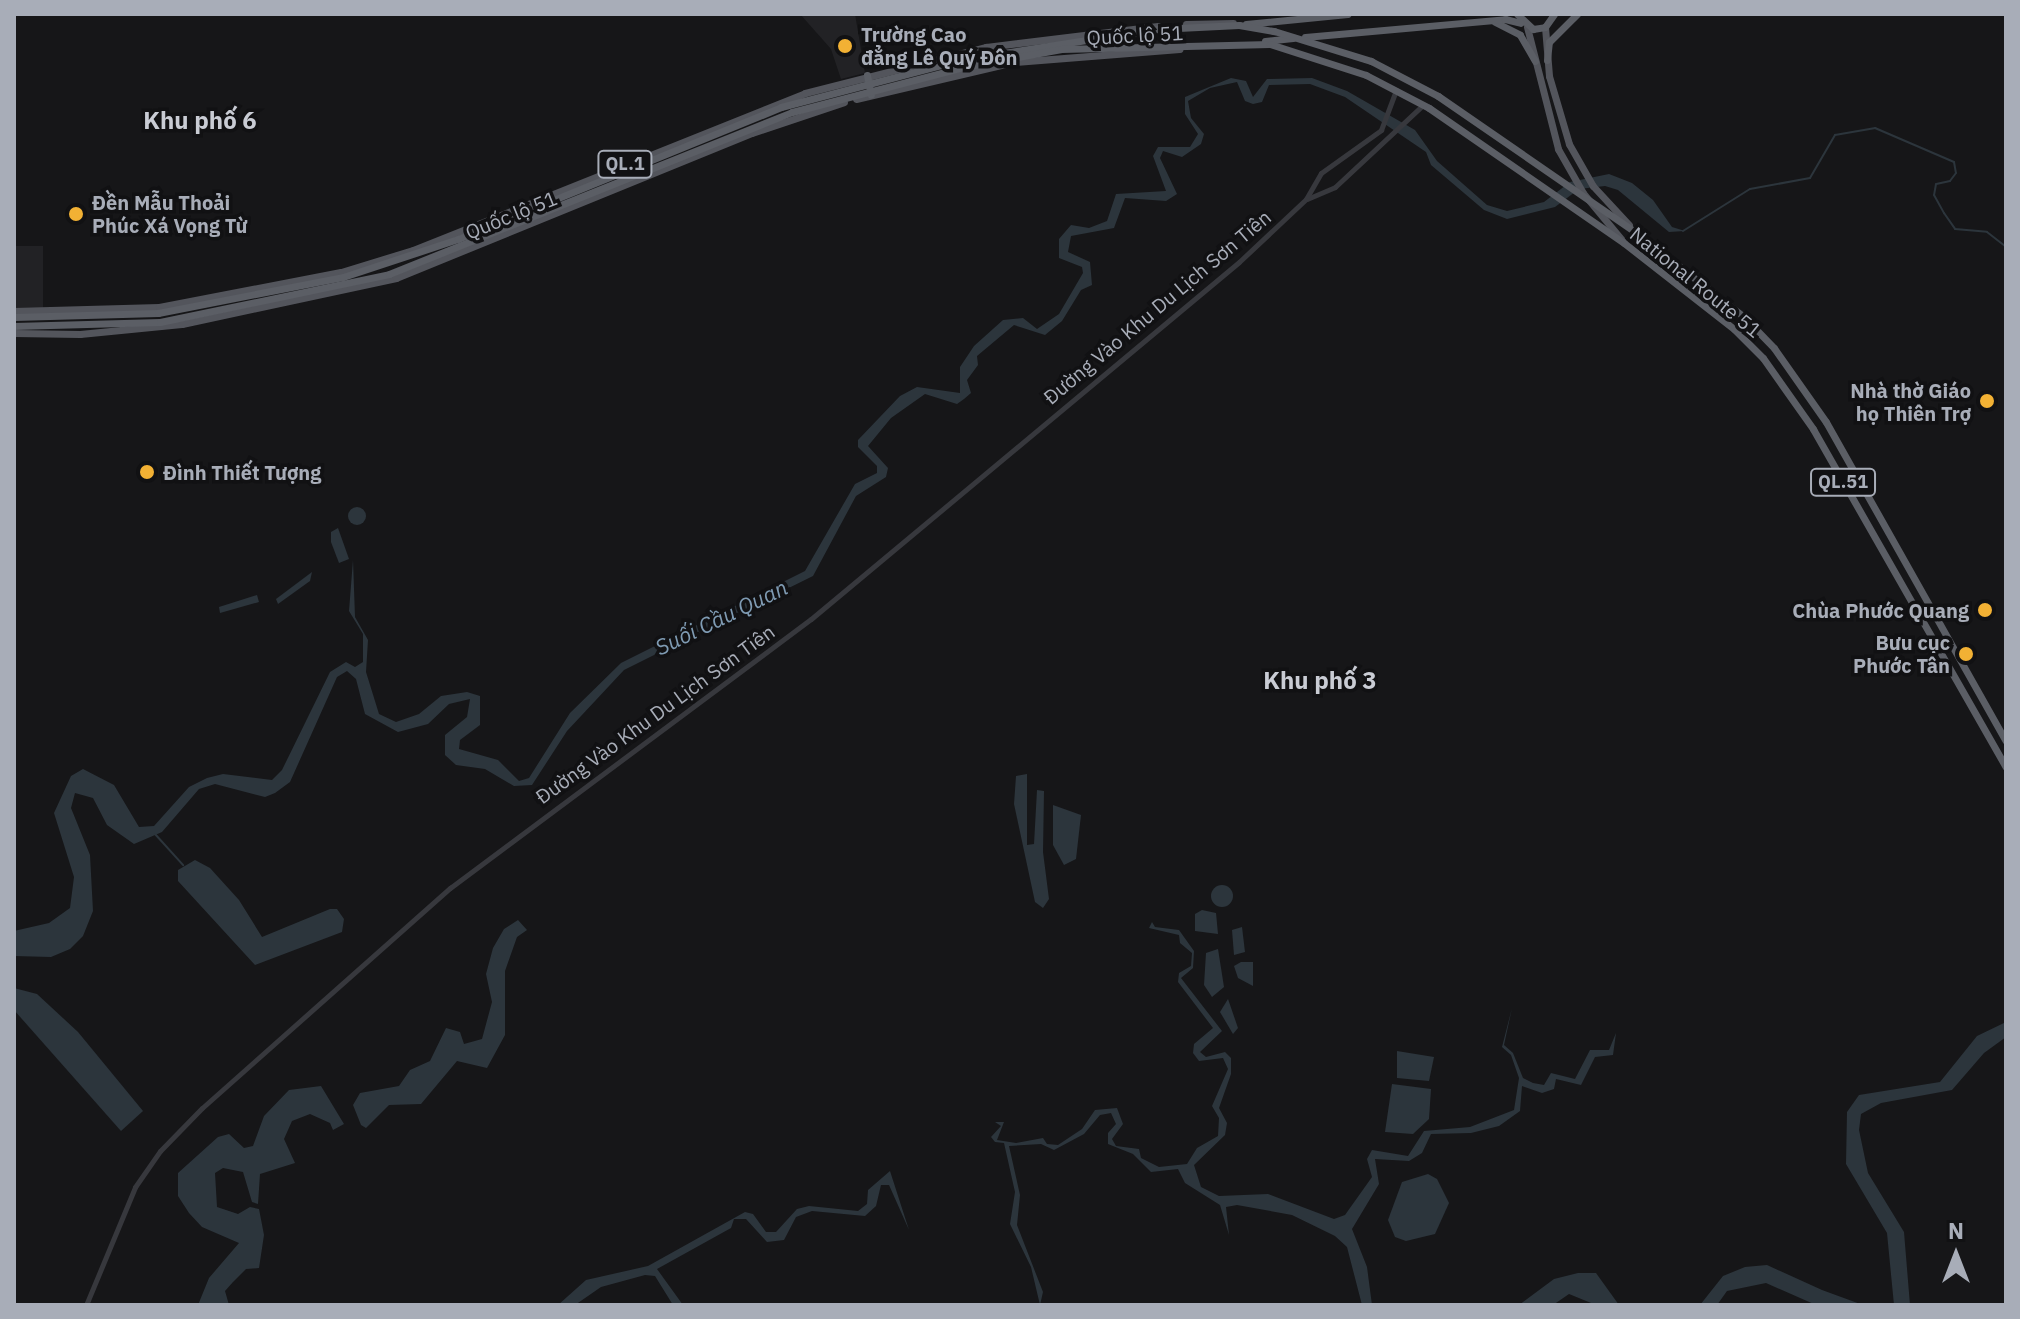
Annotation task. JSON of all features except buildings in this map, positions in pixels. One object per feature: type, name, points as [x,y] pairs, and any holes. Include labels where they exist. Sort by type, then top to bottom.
[{"type":"highway","name":"QL.1","points":[[1239,25],[1348,14]]},
{"type":"highway","points":[[1517,14],[1524,25]]},
{"type":"highway","points":[[1545,27],[1553,17],[1576,14]]},
{"type":"highway","points":[[1547,60],[1549,42],[1576,14]]},
{"type":"highway","points":[[1277,20],[1279,39]]},
{"type":"highway","name":"QL.1","points":[[1245,45],[1279,39],[1485,22],[1545,27]]},
{"type":"highway","points":[[1485,22],[1515,30],[1530,45],[1535,61]]},
{"type":"highway","name":"Quốc lộ 51","points":[[14,314],[71,323],[158,313],[387,264],[781,107],[1023,46],[1239,25],[1279,39]]},
{"type":"highway","name":"QL.51","points":[[1299,38],[1404,76],[1584,196]]},
{"type":"highway","name":"National Route 51","points":[[1279,39],[1423,105],[1575,212],[1609,219],[1634,231],[1744,317],[1801,382],[2006,741]]},
{"type":"highway","name":"Quốc lộ 51","points":[[14,326],[160,322],[314,296],[389,274],[538,218],[792,112],[869,85],[1061,49],[1255,42]]},
{"type":"highway","name":"National Route 51","points":[[1584,196],[1609,219],[1624,243],[1734,329],[1788,391],[2006,767]]},
{"type":"main road","points":[[1524,25],[1546,115],[1584,196]]},
{"type":"main road","points":[[1545,27],[1547,60],[1557,112],[1609,219]]},
{"type":"main road","name":"Quốc lộ 51","points":[[869,85],[1062,55],[1245,45],[1279,39]]},
{"type":"main road","name":"Quốc lộ 51","points":[[14,333],[71,323]]},
{"type":"street","name":"Đường Vào Khu Du Lịch Sơn Tiên","points":[[86,1305],[120,1213],[160,1151],[341,980],[530,826],[811,619],[1239,262],[1306,199],[1321,173],[1381,130],[1396,90]]},
{"type":"street","name":"Đường Vào Khu Du Lịch Sơn Tiên","points":[[1306,199],[1335,187],[1411,120],[1423,105]]},
{"type":"shaded area","name":"Trường Cao đẳng Lê Quý Đôn","points":[[800,14],[855,14],[865,73],[841,79],[831,49]]},
{"type":"shaded area","points":[[14,246],[43,246],[43,309],[14,309]]},
{"type":"water","name":"Suối Cầu Quan","points":[[1231,78],[1246,81],[1253,97],[1267,79],[1312,78],[1347,91],[1415,130],[1437,161],[1487,205],[1507,211],[1544,202],[1570,182],[1609,174],[1632,183],[1653,200],[1672,227],[1685,231],[1669,232],[1618,190],[1605,186],[1579,189],[1555,207],[1507,219],[1484,210],[1431,165],[1426,152],[1345,97],[1310,84],[1269,85],[1262,102],[1253,104],[1245,101],[1237,82],[1210,88],[1188,101],[1191,118],[1204,134],[1201,144],[1182,157],[1163,151],[1160,158],[1177,194],[1166,201],[1125,198],[1114,228],[1071,236],[1068,252],[1090,262],[1092,285],[1081,290],[1062,321],[1045,335],[1014,325],[977,356],[978,365],[967,380],[971,393],[957,404],[925,394],[891,418],[868,446],[888,468],[886,477],[856,496],[813,576],[624,670],[567,731],[532,785],[514,786],[485,769],[456,765],[445,755],[445,735],[467,717],[470,699],[449,704],[428,724],[398,732],[365,714],[356,679],[347,671],[337,677],[290,782],[275,793],[265,797],[215,784],[199,789],[162,832],[134,844],[107,825],[93,798],[75,793],[71,808],[90,855],[93,911],[83,936],[70,949],[51,957],[14,956],[14,931],[49,923],[70,908],[74,877],[54,813],[71,776],[83,769],[114,785],[139,827],[154,826],[189,787],[207,778],[223,774],[272,780],[282,770],[330,672],[346,662],[355,667],[363,662],[363,634],[349,611],[353,560],[355,617],[368,640],[366,672],[379,714],[396,722],[419,714],[441,696],[467,692],[480,696],[480,725],[460,740],[459,749],[498,760],[519,781],[529,778],[570,713],[621,663],[805,571],[855,484],[877,473],[877,466],[858,447],[858,440],[900,396],[917,387],[960,393],[960,367],[974,346],[1003,320],[1023,318],[1037,329],[1059,314],[1083,273],[1082,267],[1059,258],[1059,239],[1071,225],[1089,228],[1107,221],[1116,194],[1166,191],[1153,156],[1158,147],[1190,147],[1198,134],[1185,114],[1185,97]]},
{"type":"water","points":[[357,507],[366,516],[357,525],[348,516]]},
{"type":"water","points":[[338,528],[349,559],[339,563],[331,542],[331,532]]},
{"type":"water","points":[[312,572],[310,581],[278,604],[276,599]]},
{"type":"water","points":[[257,595],[259,602],[220,613],[219,607]]},
{"type":"water","points":[[1027,774],[1027,845],[1034,844],[1037,790],[1044,791],[1043,852],[1049,899],[1043,908],[1035,902],[1014,804],[1016,776]]},
{"type":"water","points":[[1053,805],[1081,815],[1076,859],[1064,865],[1053,845]]},
{"type":"water","points":[[195,860],[210,868],[239,900],[262,937],[330,909],[337,909],[344,919],[342,932],[255,965],[178,881],[178,870]]},
{"type":"water","points":[[1222,885],[1233,896],[1222,907],[1211,896]]},
{"type":"water","points":[[1202,910],[1216,913],[1218,934],[1195,931],[1195,914]]},
{"type":"water","points":[[518,920],[527,930],[517,937],[505,971],[505,1035],[487,1068],[457,1061],[421,1104],[389,1105],[366,1128],[361,1125],[353,1105],[360,1093],[399,1086],[410,1070],[430,1061],[446,1028],[460,1032],[464,1044],[482,1039],[492,1002],[486,974],[493,948],[504,929]]},
{"type":"water","points":[[1152,922],[1155,927],[1179,930],[1194,951],[1193,968],[1181,978],[1222,1031],[1200,1052],[1206,1057],[1225,1052],[1231,1058],[1231,1074],[1219,1108],[1227,1123],[1225,1135],[1194,1165],[1201,1187],[1219,1196],[1268,1194],[1334,1219],[1345,1215],[1372,1177],[1367,1159],[1372,1150],[1408,1156],[1424,1131],[1470,1127],[1514,1110],[1519,1078],[1511,1055],[1502,1047],[1512,1008],[1504,1045],[1513,1053],[1523,1078],[1533,1083],[1544,1085],[1551,1073],[1575,1079],[1590,1050],[1609,1050],[1616,1033],[1613,1055],[1595,1057],[1581,1085],[1556,1079],[1554,1089],[1542,1093],[1522,1086],[1520,1111],[1499,1126],[1471,1133],[1431,1134],[1422,1153],[1409,1161],[1375,1159],[1379,1184],[1352,1229],[1367,1267],[1372,1305],[1362,1305],[1347,1247],[1335,1236],[1292,1215],[1237,1205],[1226,1207],[1229,1235],[1220,1205],[1185,1183],[1178,1169],[1151,1172],[1133,1154],[1108,1144],[1108,1133],[1116,1124],[1111,1113],[1100,1115],[1084,1134],[1054,1150],[1041,1144],[1009,1146],[1020,1195],[1017,1225],[1043,1292],[1040,1305],[1031,1267],[1010,1224],[1015,1192],[1004,1143],[995,1142],[991,1137],[1001,1126],[995,1122],[1004,1122],[997,1140],[1016,1143],[1043,1138],[1047,1144],[1058,1145],[1082,1129],[1095,1110],[1117,1108],[1123,1124],[1112,1139],[1116,1146],[1139,1149],[1141,1158],[1159,1167],[1187,1164],[1197,1148],[1218,1136],[1219,1118],[1212,1106],[1228,1069],[1223,1058],[1199,1061],[1193,1053],[1194,1044],[1213,1028],[1178,982],[1179,973],[1191,966],[1192,953],[1180,943],[1179,935],[1149,928]]},
{"type":"water","points":[[1242,927],[1245,952],[1234,955],[1232,930]]},
{"type":"water","points":[[1218,949],[1224,987],[1212,997],[1204,985],[1206,953]]},
{"type":"water","points":[[1241,962],[1253,962],[1253,986],[1238,978],[1234,966]]},
{"type":"water","points":[[14,988],[37,994],[78,1032],[143,1111],[121,1131],[14,1010]]},
{"type":"water","points":[[1228,999],[1238,1028],[1233,1034],[1220,1012]]},
{"type":"water","points":[[2006,1022],[2006,1037],[1984,1053],[1952,1090],[1881,1103],[1861,1114],[1859,1130],[1868,1173],[1904,1232],[1910,1305],[1894,1305],[1887,1233],[1846,1164],[1847,1112],[1859,1095],[1940,1082],[1977,1036]]},
{"type":"water","points":[[1397,1051],[1434,1057],[1429,1081],[1397,1078]]},
{"type":"water","points":[[1392,1084],[1431,1089],[1429,1119],[1413,1134],[1385,1132]]},
{"type":"water","points":[[321,1086],[344,1124],[333,1130],[330,1123],[310,1114],[292,1121],[284,1139],[295,1163],[260,1174],[258,1204],[252,1202],[243,1172],[223,1168],[215,1173],[217,1207],[238,1214],[250,1207],[259,1209],[264,1235],[259,1268],[246,1269],[225,1291],[229,1305],[198,1305],[209,1278],[239,1243],[202,1227],[189,1213],[178,1196],[178,1173],[218,1137],[229,1134],[244,1148],[253,1146],[264,1116],[289,1090]]},
{"type":"water","points":[[890,1171],[909,1230],[889,1185],[881,1185],[876,1206],[865,1216],[812,1211],[796,1217],[784,1240],[767,1242],[746,1219],[734,1219],[731,1228],[657,1269],[683,1305],[673,1305],[655,1276],[645,1275],[601,1287],[575,1305],[558,1305],[586,1280],[648,1266],[745,1212],[753,1214],[766,1232],[776,1232],[797,1209],[809,1206],[858,1211],[867,1204],[868,1190]]},
{"type":"water","points":[[1428,1174],[1437,1179],[1449,1203],[1435,1234],[1406,1241],[1395,1237],[1388,1220],[1402,1182]]},
{"type":"water","points":[[1767,1265],[1863,1305],[1816,1305],[1766,1283],[1727,1291],[1717,1305],[1700,1305],[1723,1276],[1745,1267]]},
{"type":"water","points":[[1578,1273],[1596,1273],[1619,1305],[1596,1305],[1569,1294],[1553,1305],[1519,1305],[1554,1279]]},
{"type":"waterway","name":"Suối Cầu Quan","points":[[1683,231],[1750,189],[1810,178],[1835,135],[1875,128],[1954,162],[1956,173],[1950,181],[1936,184],[1934,195],[1944,213],[1955,229],[1987,232],[2006,247]]},
{"type":"waterway","points":[[155,834],[183,865]]},
{"type":"place","name":"Trường Cao đẳng Lê Quý Đôn","points":[[845,46]]},
{"type":"place","name":"Đền Mẫu Thoải Phúc Xá Vọng Từ","points":[[76,214]]},
{"type":"place","name":"Nhà thờ Giáo họ Thiên Trợ","points":[[1987,401]]},
{"type":"place","name":"Đình Thiết Tượng","points":[[147,472]]},
{"type":"place","name":"Chùa Phước Quang","points":[[1985,610]]},
{"type":"place","name":"Bưu cục Phước Tân","points":[[1966,654]]},
{"type":"district","name":"Khu phố 6","points":[[200,121]]},
{"type":"district","name":"Khu phố 3","points":[[1320,681]]}]
